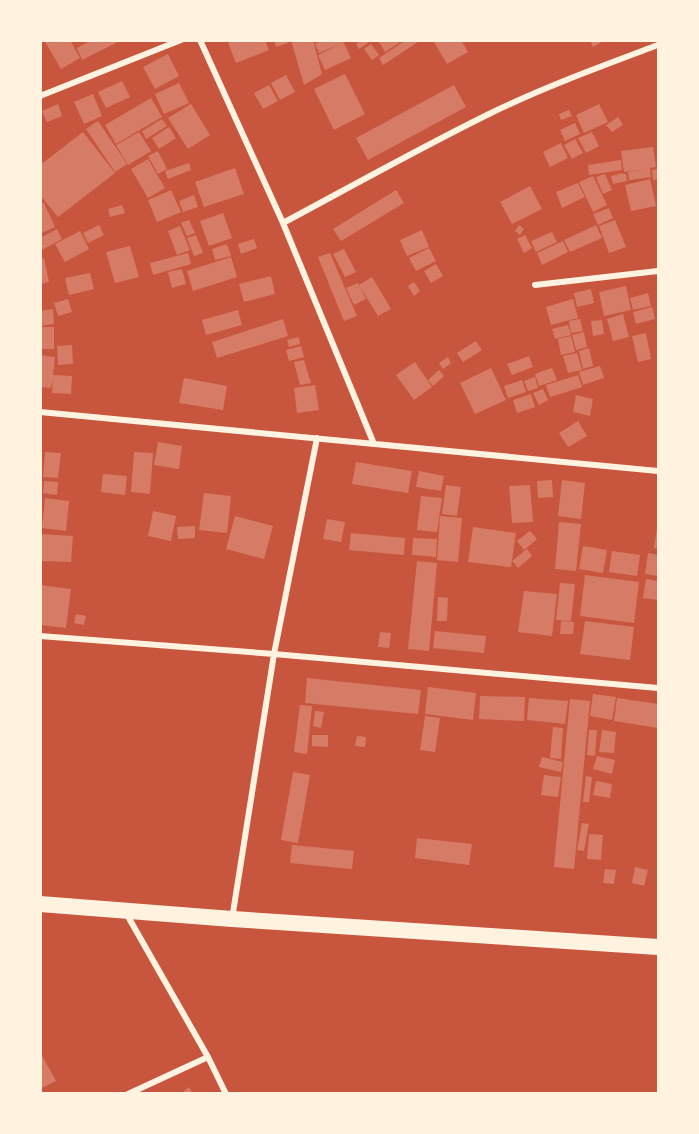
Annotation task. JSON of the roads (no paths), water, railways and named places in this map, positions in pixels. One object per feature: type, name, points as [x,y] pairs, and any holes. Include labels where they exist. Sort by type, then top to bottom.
[{"type":"highway","points":[[40,904],[658,947]]},
{"type":"street","points":[[40,96],[181,40]]},
{"type":"street","points":[[200,40],[284,223],[374,444]]},
{"type":"street","points":[[284,223],[491,113],[581,74],[658,45]]},
{"type":"street","points":[[535,285],[658,271]]},
{"type":"street","points":[[40,411],[658,471]]},
{"type":"street","points":[[232,919],[274,654],[317,438]]},
{"type":"street","points":[[40,636],[658,688]]},
{"type":"street","points":[[124,910],[208,1057],[226,1094]]},
{"type":"street","points":[[128,1094],[208,1057]]}]
